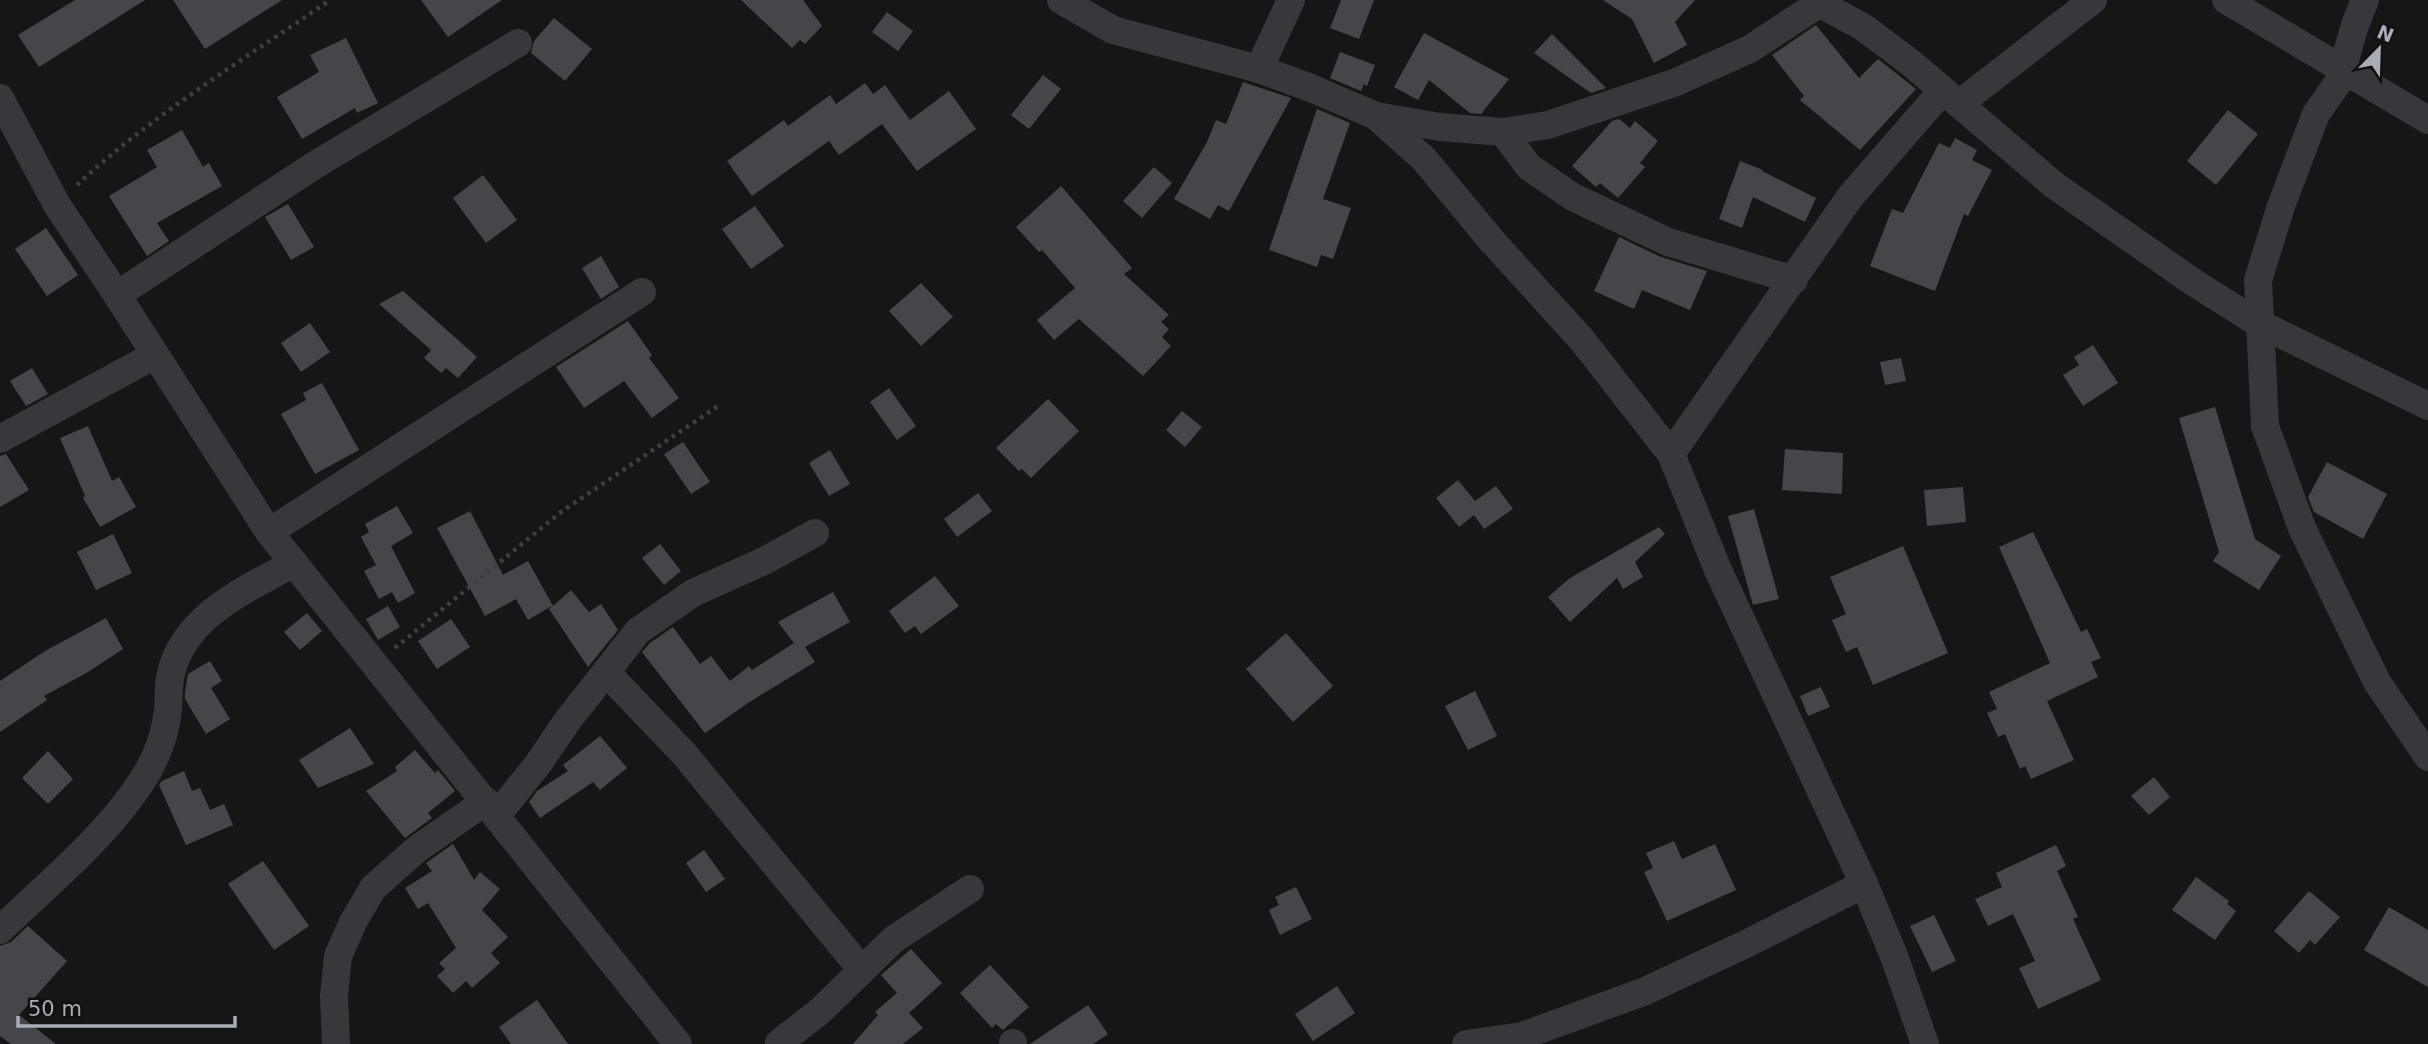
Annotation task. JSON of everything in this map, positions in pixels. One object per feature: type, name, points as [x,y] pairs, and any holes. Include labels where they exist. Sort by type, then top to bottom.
[{"type":"street","points":[[1061,0],[1113,30],[1259,69],[1376,116],[1440,127],[1503,132],[1548,125],[1674,83],[1750,49],[1816,2],[1863,27],[1951,97],[2054,185],[2193,282],[2258,323],[2428,406]]},
{"type":"street","points":[[1259,69],[1291,0]]},
{"type":"street","points":[[1671,454],[1850,197],[1951,97],[2092,0]]},
{"type":"street","points":[[2226,0],[2428,120]]},
{"type":"street","points":[[2365,0],[2355,25],[2344,70],[2316,114],[2281,206],[2258,280],[2258,323],[2266,426],[2302,528],[2377,682],[2428,757]]},
{"type":"street","points":[[117,295],[315,165],[518,43]]},
{"type":"street","points":[[0,99],[57,205],[269,532],[678,1044]]},
{"type":"street","points":[[1376,116],[1424,159],[1492,241],[1582,340],[1671,454],[1718,570],[1864,884],[1894,956],[1925,1044]]},
{"type":"street","points":[[1503,132],[1529,167],[1573,197],[1668,242],[1794,280]]},
{"type":"street","points":[[269,532],[642,292]]},
{"type":"street","points":[[0,439],[155,355]]},
{"type":"street","points":[[336,1044],[334,996],[338,956],[353,922],[373,888],[417,849],[491,808],[538,764],[568,720],[638,631],[693,593],[766,560],[815,533]]},
{"type":"street","points":[[0,930],[97,836],[140,785],[159,751],[168,714],[171,673],[195,629],[225,601],[294,563]]},
{"type":"street","points":[[606,672],[685,755],[862,970]]},
{"type":"street","points":[[1466,1044],[1522,1036],[1643,992],[1864,884]]},
{"type":"street","points":[[779,1043],[819,1012],[894,939],[970,889]]},
{"type":"path","points":[[57,205],[99,165],[167,113],[330,0]]},
{"type":"path","points":[[375,664],[561,512],[718,406]]},
{"type":"building","points":[[75,0],[145,0],[39,67],[18,35]]},
{"type":"building","points":[[173,0],[282,0],[205,49]]},
{"type":"building","points":[[421,0],[502,0],[448,37]]},
{"type":"building","points":[[741,0],[803,0],[822,26],[805,44],[800,40],[792,48]]},
{"type":"building","points":[[1341,0],[1374,0],[1359,39],[1330,28]]},
{"type":"building","points":[[1603,0],[1695,0],[1675,22],[1687,45],[1654,63],[1632,19]]},
{"type":"building","points":[[887,12],[913,31],[898,51],[872,32]]},
{"type":"building","points":[[554,18],[592,49],[565,81],[531,53],[534,41]]},
{"type":"building","points":[[1816,25],[1859,78],[1878,59],[1916,89],[1860,150],[1800,100],[1804,96],[1772,55]]},
{"type":"building","points":[[1424,33],[1509,79],[1481,114],[1470,113],[1429,80],[1418,100],[1394,87]]},
{"type":"building","points":[[1552,34],[1606,88],[1591,93],[1534,53]]},
{"type":"building","points":[[346,38],[378,103],[357,113],[355,108],[302,139],[277,97],[319,72],[310,55]]},
{"type":"building","points":[[1340,52],[1375,65],[1367,86],[1364,84],[1361,91],[1330,78]]},
{"type":"building","points":[[1043,75],[1061,89],[1029,129],[1011,115]]},
{"type":"building","points":[[1243,82],[1291,98],[1229,211],[1218,205],[1210,219],[1174,199],[1207,142],[1216,120],[1226,124]]},
{"type":"building","points":[[865,83],[873,94],[885,85],[910,120],[949,91],[976,129],[917,171],[882,124],[839,155],[829,141],[752,196],[727,161],[784,120],[788,126],[830,95],[836,104]]},
{"type":"building","points":[[1317,109],[1350,123],[1323,199],[1351,208],[1333,259],[1321,255],[1317,267],[1269,250]]},
{"type":"building","points":[[2228,110],[2258,134],[2216,185],[2187,161]]},
{"type":"building","points":[[1619,119],[1630,128],[1635,121],[1658,141],[1640,163],[1645,167],[1618,198],[1600,183],[1596,187],[1572,166],[1612,121]]},
{"type":"building","points":[[182,130],[203,167],[209,163],[222,186],[157,223],[169,241],[147,256],[109,196],[157,167],[147,150]]},
{"type":"building","points":[[1955,138],[1977,150],[1972,160],[1992,170],[1968,216],[1964,214],[1935,291],[1870,266],[1892,209],[1903,213],[1939,143],[1950,148]]},
{"type":"building","points":[[1740,161],[1816,198],[1805,222],[1753,197],[1742,228],[1719,219]]},
{"type":"building","points":[[1154,167],[1172,183],[1142,218],[1123,201]]},
{"type":"building","points":[[483,175],[517,220],[486,243],[453,198]]},
{"type":"building","points":[[1061,186],[1132,268],[1124,274],[1169,315],[1161,322],[1169,329],[1162,337],[1171,346],[1143,376],[1079,319],[1054,340],[1037,320],[1075,288],[1042,250],[1039,252],[1016,227]]},
{"type":"building","points":[[288,204],[314,247],[291,260],[265,217]]},
{"type":"building","points":[[755,206],[784,246],[751,269],[722,229]]},
{"type":"building","points":[[46,228],[78,275],[47,296],[15,249]]},
{"type":"building","points":[[1619,237],[1661,257],[1707,271],[1690,310],[1642,290],[1634,309],[1594,291]]},
{"type":"building","points":[[601,256],[619,287],[601,299],[582,268]]},
{"type":"building","points":[[921,283],[953,317],[921,346],[889,311]]},
{"type":"building","points":[[403,291],[477,357],[458,378],[446,368],[441,373],[424,358],[431,350],[379,304]]},
{"type":"building","points":[[628,321],[652,355],[649,358],[679,398],[652,418],[624,381],[584,408],[556,367]]},
{"type":"building","points":[[310,323],[330,352],[301,372],[281,343]]},
{"type":"building","points":[[2093,345],[2118,383],[2083,406],[2063,375],[2079,365],[2074,357]]},
{"type":"building","points":[[1901,358],[1906,381],[1885,385],[1880,362]]},
{"type":"building","points":[[32,368],[48,394],[26,406],[10,381]]},
{"type":"building","points":[[322,383],[359,450],[315,474],[281,414],[306,400],[303,393]]},
{"type":"building","points":[[889,388],[916,426],[897,440],[870,402]]},
{"type":"building","points":[[1048,399],[1079,431],[1031,478],[1022,469],[1019,471],[996,448]]},
{"type":"building","points":[[2215,407],[2255,539],[2281,556],[2259,590],[2213,561],[2219,552],[2179,418]]},
{"type":"building","points":[[1182,411],[1202,427],[1185,447],[1166,430]]},
{"type":"building","points":[[88,426],[112,481],[119,477],[136,507],[100,527],[83,498],[85,496],[60,438]]},
{"type":"building","points":[[683,442],[710,482],[691,494],[664,454]]},
{"type":"building","points":[[1785,449],[1843,453],[1842,494],[1782,490]]},
{"type":"building","points":[[830,450],[850,484],[829,496],[809,463]]},
{"type":"building","points":[[6,454],[29,490],[0,507],[0,456]]},
{"type":"building","points":[[2327,462],[2387,494],[2363,539],[2314,512],[2308,497]]},
{"type":"building","points":[[1458,480],[1475,501],[1496,486],[1513,509],[1484,529],[1474,515],[1459,527],[1436,498]]},
{"type":"building","points":[[1963,487],[1966,522],[1927,526],[1924,490]]},
{"type":"building","points":[[978,493],[992,511],[957,537],[944,519]]},
{"type":"building","points":[[397,506],[413,533],[391,546],[415,593],[398,603],[392,592],[379,599],[364,571],[376,565],[361,537],[369,532],[365,524]]},
{"type":"building","points":[[1754,509],[1779,599],[1753,605],[1728,516]]},
{"type":"building","points":[[470,511],[503,575],[528,561],[553,606],[571,590],[589,612],[601,604],[618,630],[588,667],[549,609],[552,606],[528,620],[516,599],[485,616],[437,528]]},
{"type":"building","points":[[1659,527],[1665,534],[1635,562],[1643,577],[1623,589],[1617,578],[1570,622],[1548,597],[1570,578]]},
{"type":"building","points":[[2033,532],[2081,632],[2087,629],[2101,658],[2091,662],[2098,677],[2047,701],[2074,760],[2031,779],[2025,766],[2020,769],[2005,734],[1998,737],[1987,713],[1997,709],[1989,692],[2050,663],[1999,547]]},
{"type":"building","points":[[113,534],[132,573],[96,590],[77,552]]},
{"type":"building","points":[[660,544],[681,571],[664,585],[642,558]]},
{"type":"building","points":[[1903,546],[1948,653],[1873,685],[1857,647],[1846,652],[1832,620],[1846,614],[1830,577]]},
{"type":"building","points":[[935,576],[959,606],[921,634],[915,626],[905,633],[889,611]]},
{"type":"building","points":[[833,592],[850,622],[805,647],[815,662],[705,733],[642,652],[673,627],[700,664],[711,656],[730,681],[749,666],[752,670],[794,643],[778,622]]},
{"type":"building","points":[[388,606],[400,627],[378,640],[366,619]]},
{"type":"building","points":[[307,613],[322,631],[300,650],[284,632]]},
{"type":"building","points":[[106,618],[123,649],[44,696],[47,700],[0,732],[0,681],[45,651]]},
{"type":"building","points":[[451,619],[470,647],[437,669],[418,641]]},
{"type":"building","points":[[1286,633],[1333,686],[1293,722],[1246,669]]},
{"type":"building","points":[[210,661],[222,681],[211,688],[230,719],[206,734],[185,699],[185,692],[188,674]]},
{"type":"building","points":[[1821,687],[1830,707],[1808,716],[1800,696]]},
{"type":"building","points":[[1475,691],[1497,736],[1468,750],[1445,706]]},
{"type":"building","points":[[350,728],[374,764],[318,788],[299,760]]},
{"type":"building","points":[[600,736],[627,768],[600,790],[593,782],[540,818],[529,802],[537,791],[568,771],[563,765]]},
{"type":"building","points":[[415,750],[435,773],[438,770],[455,791],[428,813],[432,818],[405,838],[366,791],[397,771],[395,767]]},
{"type":"building","points":[[48,751],[73,779],[48,804],[22,778]]},
{"type":"building","points":[[184,771],[192,791],[200,788],[210,810],[224,804],[233,825],[186,845],[159,785]]},
{"type":"building","points":[[2154,777],[2170,797],[2149,815],[2131,796]]},
{"type":"building","points":[[1674,841],[1682,859],[1715,844],[1736,890],[1667,921],[1644,872],[1653,868],[1646,853]]},
{"type":"building","points":[[453,844],[474,880],[480,872],[500,889],[482,910],[508,937],[491,953],[500,963],[472,988],[466,981],[453,993],[437,976],[445,969],[439,963],[456,948],[428,903],[418,909],[405,888],[432,871],[426,863]]},
{"type":"building","points":[[2056,845],[2066,866],[2057,871],[2078,917],[2073,919],[2101,980],[2038,1009],[2019,968],[2035,961],[2013,914],[1988,926],[1975,899],[2002,887],[1996,873]]},
{"type":"building","points":[[704,850],[725,879],[706,892],[686,863]]},
{"type":"building","points":[[263,861],[309,926],[274,950],[228,884]]},
{"type":"building","points":[[2196,877],[2229,901],[2227,904],[2236,911],[2215,940],[2172,910]]},
{"type":"building","points":[[1296,887],[1312,919],[1280,935],[1269,910],[1279,905],[1275,897]]},
{"type":"building","points":[[2309,891],[2340,917],[2315,945],[2310,940],[2299,953],[2274,931]]},
{"type":"building","points":[[2389,907],[2428,930],[2428,987],[2364,950]]},
{"type":"building","points":[[1934,915],[1956,961],[1932,972],[1910,926]]},
{"type":"building","points":[[28,926],[67,961],[19,1015],[56,1044],[11,1044],[0,1036],[0,946],[11,942]]},
{"type":"building","points":[[911,949],[942,983],[909,1013],[923,1028],[903,1044],[853,1044],[878,1015],[875,1012],[897,993],[881,975]]},
{"type":"building","points":[[990,965],[1029,1007],[1003,1030],[996,1024],[992,1028],[960,993]]},
{"type":"building","points":[[1337,986],[1355,1013],[1313,1041],[1295,1014]]},
{"type":"building","points":[[537,1000],[568,1044],[511,1044],[499,1027]]},
{"type":"building","points":[[1088,1005],[1108,1034],[1093,1044],[1030,1044]]}]
